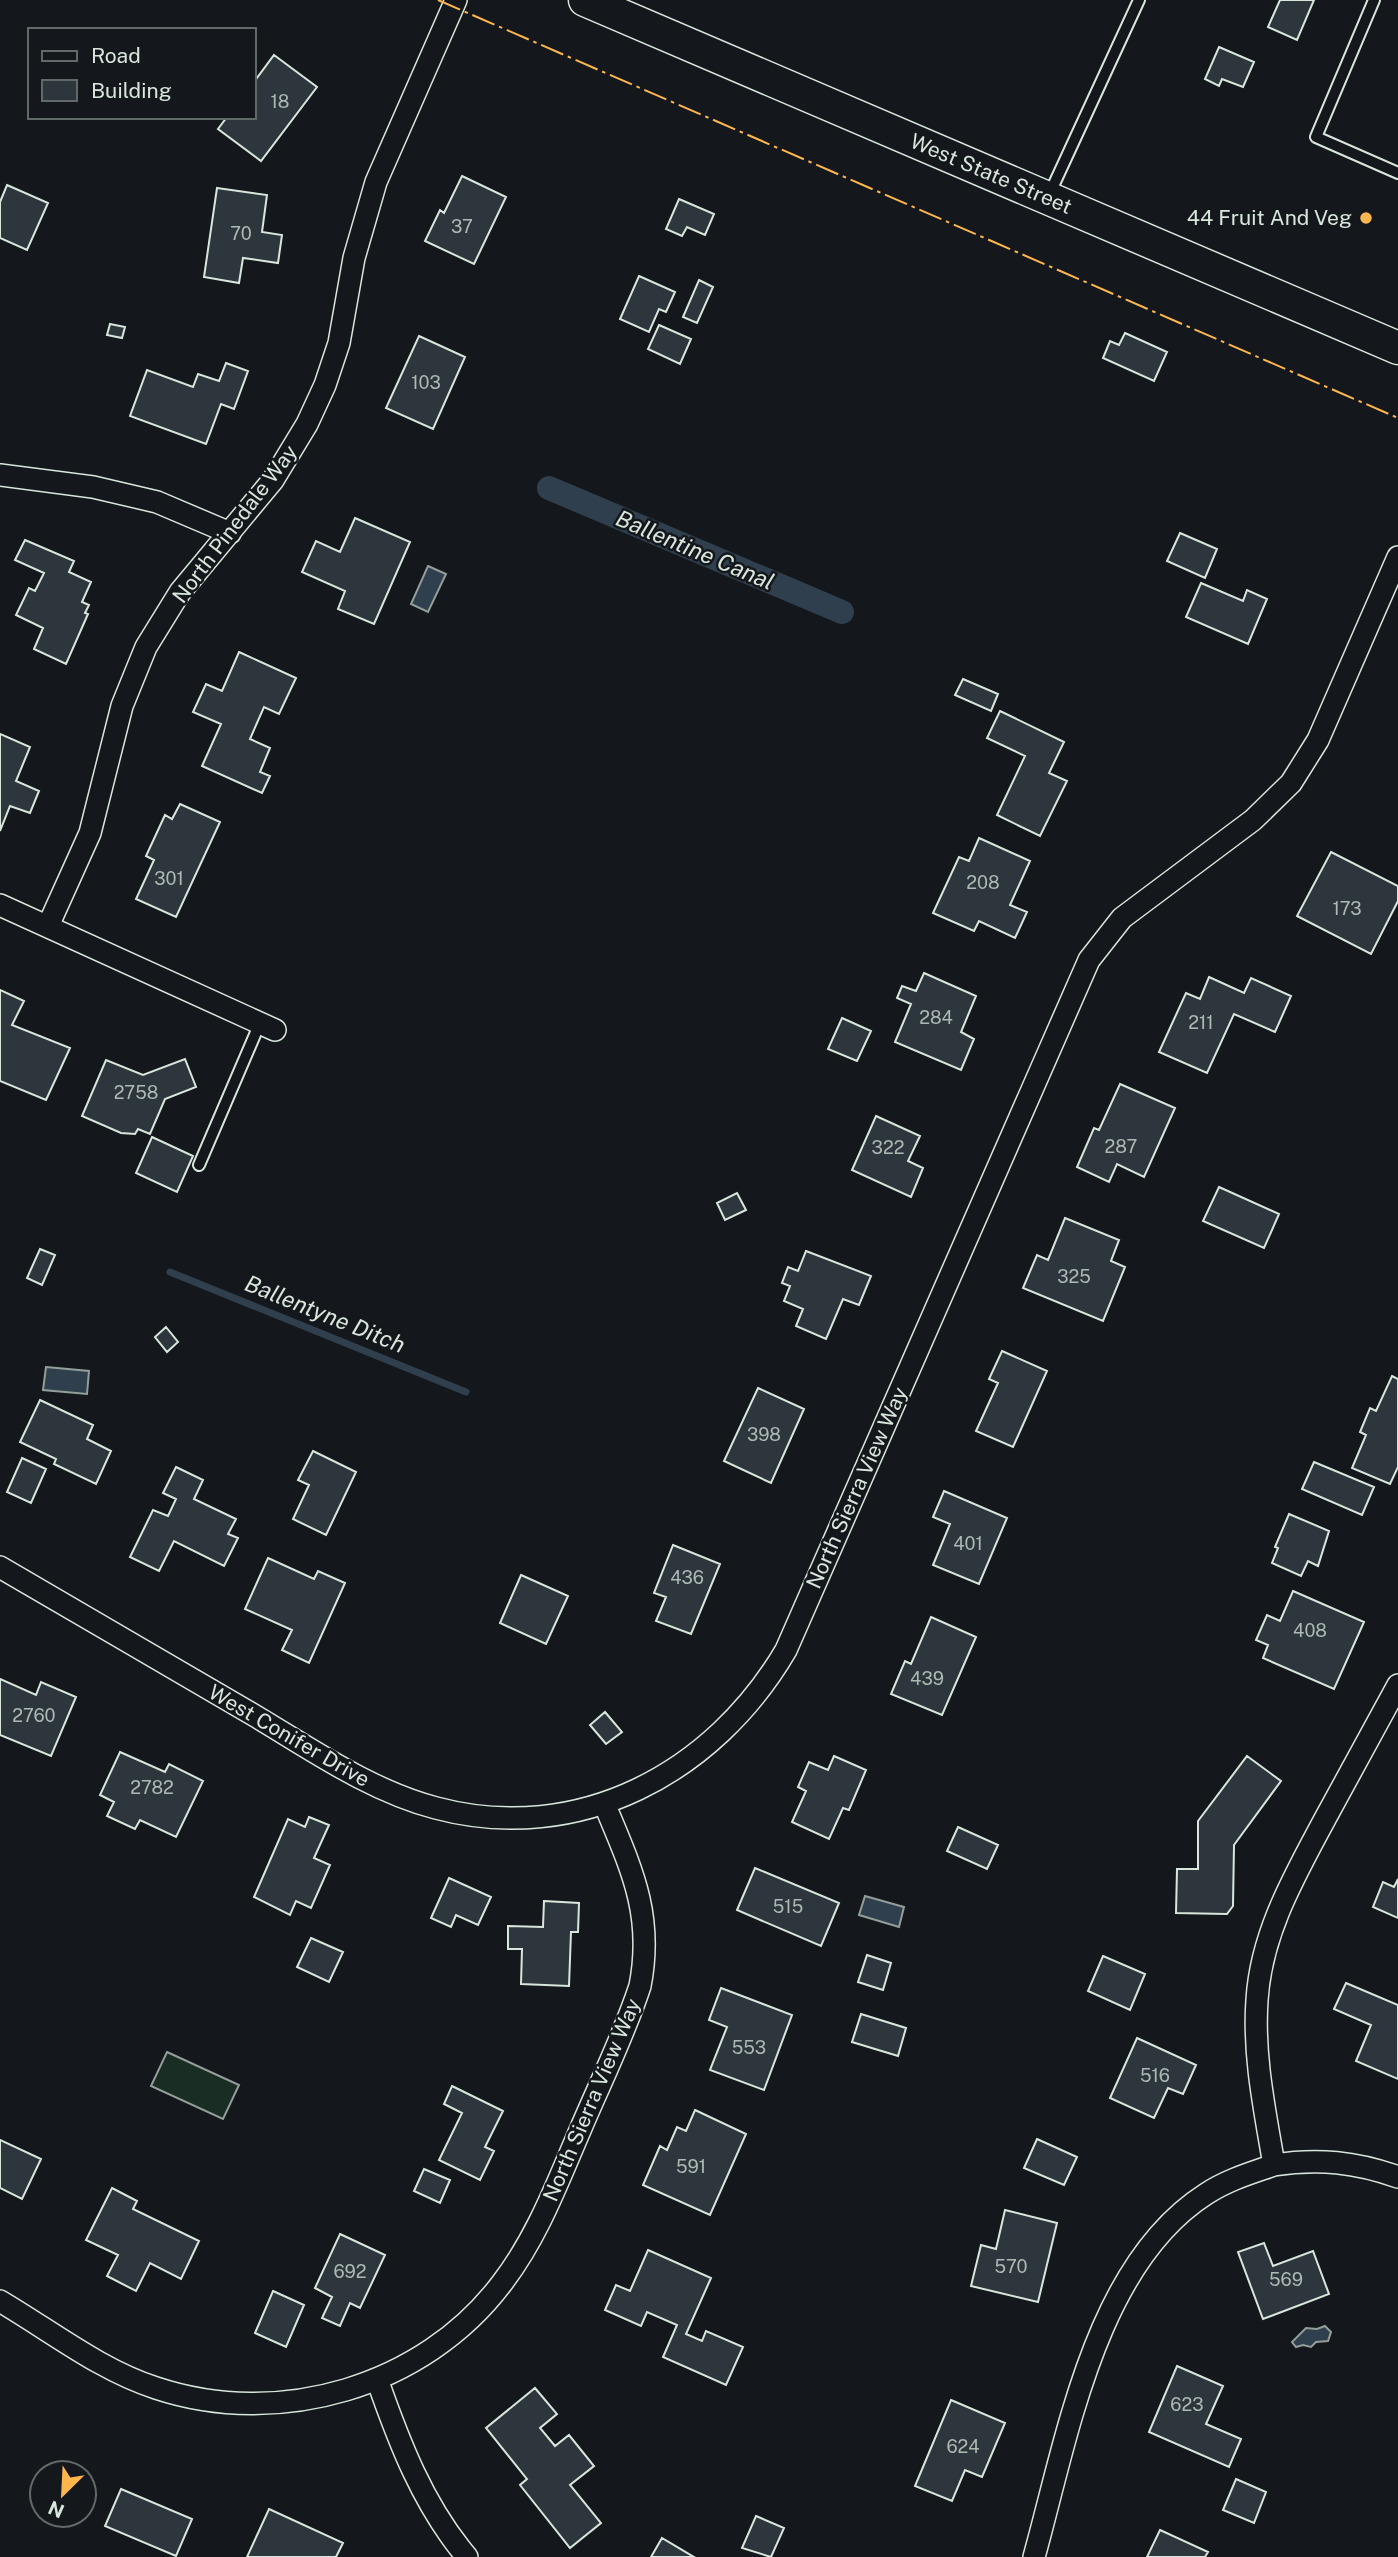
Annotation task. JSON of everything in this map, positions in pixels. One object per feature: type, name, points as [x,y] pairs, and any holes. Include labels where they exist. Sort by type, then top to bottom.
[{"type":"main road","name":"West State Street","points":[[585,0],[1398,348]]},
{"type":"street","name":"North Pinedale Way","points":[[48,926],[90,833],[122,706],[146,647],[180,592],[273,480],[295,447],[325,386],[338,343],[354,258],[376,182],[456,0]]},
{"type":"street","points":[[0,475],[93,487],[157,502],[230,533]]},
{"type":"street","name":"North Sierra View Way","points":[[0,2301],[108,2368],[157,2389],[238,2404],[293,2402],[347,2390],[377,2379],[424,2354],[456,2331],[485,2304],[517,2263],[542,2217],[632,2011],[645,1960],[644,1909],[638,1884],[604,1803],[654,1782],[700,1753],[740,1717],[772,1673],[786,1650],[1090,960],[1122,918],[1253,820],[1291,783],[1318,740],[1398,557]]},
{"type":"street","points":[[0,905],[267,1027]]},
{"type":"street","name":"West Conifer Drive","points":[[0,1567],[363,1780],[413,1801],[465,1814],[519,1817],[573,1811],[604,1803]]},
{"type":"street","points":[[1274,2165],[1259,2074],[1256,2025],[1264,1956],[1278,1910],[1293,1878],[1398,1685]]},
{"type":"street","points":[[1034,2557],[1091,2355],[1111,2307],[1145,2255],[1183,2211],[1231,2180],[1274,2165],[1315,2161],[1343,2162],[1398,2177]]},
{"type":"street","points":[[377,2379],[398,2439],[425,2495],[467,2557]]},
{"type":"lane","points":[[1048,198],[1139,0]]},
{"type":"lane","points":[[1374,0],[1316,137],[1398,173]]},
{"type":"lane","points":[[200,1165],[267,1027]]},
{"type":"green space","points":[[167,2052],[239,2085],[223,2119],[151,2086]]},
{"type":"water","points":[[428,566],[446,574],[428,612],[411,604]]},
{"type":"water","points":[[46,1367],[89,1371],[87,1394],[43,1390]]},
{"type":"water","points":[[865,1896],[904,1907],[899,1927],[859,1915]]},
{"type":"water","points":[[1325,2326],[1331,2332],[1328,2341],[1316,2342],[1311,2347],[1296,2347],[1292,2342],[1306,2328],[1317,2329]]},
{"type":"building","points":[[1280,0],[1314,0],[1297,40],[1268,27]]},
{"type":"building","points":[[1219,47],[1254,62],[1243,87],[1222,79],[1219,86],[1205,79]]},
{"type":"building","points":[[274,55],[317,87],[261,161],[218,129],[226,119],[256,119],[256,79]]},
{"type":"building","points":[[462,176],[506,197],[474,264],[425,241],[440,210],[444,213]]},
{"type":"building","points":[[7,185],[48,203],[27,250],[0,238],[0,202]]},
{"type":"building","points":[[217,188],[267,195],[262,232],[282,235],[278,263],[243,258],[239,283],[204,277]]},
{"type":"building","points":[[679,199],[714,214],[705,235],[687,227],[682,236],[666,229]]},
{"type":"building","points":[[639,276],[675,292],[666,312],[659,309],[649,332],[620,319]]},
{"type":"building","points":[[699,280],[713,287],[697,323],[683,317]]},
{"type":"building","points":[[110,324],[125,327],[122,338],[107,335]]},
{"type":"building","points":[[659,325],[691,339],[680,364],[648,349]]},
{"type":"building","points":[[1125,333],[1167,352],[1154,381],[1103,358],[1110,341],[1119,345]]},
{"type":"building","points":[[419,336],[465,357],[433,429],[386,408]]},
{"type":"building","points":[[226,363],[248,371],[234,409],[221,404],[206,444],[130,416],[147,370],[193,387],[198,374],[219,381]]},
{"type":"building","points":[[355,518],[410,542],[374,624],[338,609],[345,591],[302,572],[316,541],[340,552]]},
{"type":"building","points":[[1180,533],[1217,549],[1205,578],[1167,561]]},
{"type":"building","points":[[25,540],[74,561],[69,572],[91,582],[82,602],[89,605],[85,613],[88,614],[66,664],[34,649],[43,628],[16,615],[29,588],[35,591],[44,573],[15,560]]},
{"type":"building","points":[[1201,583],[1243,601],[1247,590],[1267,599],[1248,644],[1186,617]]},
{"type":"building","points":[[239,652],[296,678],[279,714],[264,707],[250,739],[270,748],[260,772],[270,776],[262,793],[202,766],[221,724],[193,712],[206,684],[222,691]]},
{"type":"building","points":[[963,679],[998,694],[991,711],[955,695]]},
{"type":"building","points":[[1000,711],[1064,742],[1049,773],[1067,781],[1040,836],[997,815],[1025,756],[987,738]]},
{"type":"building","points":[[0,734],[30,747],[16,781],[39,791],[30,813],[10,806],[0,831]]},
{"type":"building","points":[[180,804],[220,822],[176,917],[136,899],[154,860],[146,856],[165,815],[172,819]]},
{"type":"building","points":[[979,838],[1030,861],[1010,905],[1027,912],[1015,938],[979,921],[974,931],[933,913],[959,857],[969,861]]},
{"type":"building","points":[[1331,852],[1398,886],[1398,901],[1371,954],[1297,916]]},
{"type":"building","points":[[924,973],[976,996],[961,1032],[974,1039],[961,1070],[895,1042],[911,1004],[897,998],[902,986],[916,991]]},
{"type":"building","points":[[1209,977],[1244,993],[1251,978],[1291,996],[1275,1032],[1234,1014],[1207,1073],[1159,1052],[1186,993],[1200,999]]},
{"type":"building","points":[[0,990],[24,1001],[12,1025],[70,1048],[46,1100],[0,1081]]},
{"type":"building","points":[[842,1018],[871,1031],[857,1061],[828,1049]]},
{"type":"building","points":[[185,1059],[196,1087],[165,1099],[150,1134],[138,1129],[135,1134],[121,1133],[82,1116],[106,1060],[143,1075]]},
{"type":"building","points":[[1120,1084],[1175,1108],[1144,1177],[1117,1164],[1109,1182],[1077,1167],[1094,1128],[1099,1130]]},
{"type":"building","points":[[876,1116],[920,1136],[908,1161],[923,1168],[911,1197],[852,1170]]},
{"type":"building","points":[[152,1137],[193,1156],[177,1192],[136,1173]]},
{"type":"building","points":[[1219,1187],[1279,1214],[1264,1248],[1203,1221]]},
{"type":"building","points":[[737,1193],[746,1210],[725,1220],[717,1203]]},
{"type":"building","points":[[1065,1218],[1119,1240],[1111,1261],[1125,1267],[1103,1321],[1023,1288],[1037,1255],[1048,1260]]},
{"type":"building","points":[[40,1249],[55,1255],[42,1285],[27,1278]]},
{"type":"building","points":[[806,1251],[871,1276],[859,1305],[843,1299],[826,1339],[796,1326],[803,1309],[784,1301],[790,1286],[782,1283],[788,1267],[798,1271]]},
{"type":"building","points":[[166,1327],[178,1342],[167,1352],[155,1337]]},
{"type":"building","points":[[1002,1351],[1047,1371],[1013,1447],[976,1431],[998,1383],[989,1379]]},
{"type":"building","points":[[1392,1376],[1398,1379],[1398,1467],[1390,1484],[1352,1468],[1366,1435],[1360,1432],[1370,1408],[1376,1411]]},
{"type":"building","points":[[758,1388],[804,1409],[771,1483],[724,1461]]},
{"type":"building","points":[[40,1400],[93,1425],[87,1439],[111,1451],[96,1484],[54,1464],[56,1459],[20,1442]]},
{"type":"building","points":[[313,1451],[356,1472],[326,1535],[293,1519],[309,1485],[298,1480]]},
{"type":"building","points":[[22,1458],[46,1469],[31,1503],[7,1492]]},
{"type":"building","points":[[1314,1462],[1374,1487],[1362,1515],[1302,1489]]},
{"type":"building","points":[[176,1467],[203,1480],[194,1499],[236,1519],[228,1534],[238,1538],[224,1566],[174,1541],[159,1571],[130,1557],[153,1510],[168,1516],[176,1499],[163,1493]]},
{"type":"building","points":[[944,1491],[1007,1518],[979,1584],[933,1565],[950,1524],[933,1517]]},
{"type":"building","points":[[1289,1514],[1329,1531],[1318,1566],[1308,1561],[1301,1576],[1272,1563],[1278,1548],[1275,1547]]},
{"type":"building","points":[[673,1545],[720,1564],[691,1634],[656,1621],[666,1597],[654,1593]]},
{"type":"building","points":[[268,1558],[314,1579],[318,1571],[345,1583],[309,1663],[282,1650],[292,1630],[245,1609]]},
{"type":"building","points":[[521,1575],[568,1596],[546,1644],[500,1623]]},
{"type":"building","points":[[1293,1591],[1364,1622],[1334,1689],[1263,1658],[1268,1645],[1256,1640],[1267,1615],[1280,1621]]},
{"type":"building","points":[[931,1617],[976,1637],[942,1715],[891,1694],[905,1661],[911,1664]]},
{"type":"building","points":[[0,1679],[36,1695],[41,1682],[76,1697],[51,1756],[0,1735]]},
{"type":"building","points":[[605,1712],[622,1732],[606,1744],[590,1725]]},
{"type":"building","points":[[120,1752],[165,1772],[169,1764],[203,1781],[176,1837],[140,1820],[135,1829],[107,1816],[114,1802],[100,1795]]},
{"type":"building","points":[[834,1756],[866,1770],[849,1810],[843,1808],[829,1839],[792,1822],[806,1791],[798,1787],[809,1762],[828,1770]]},
{"type":"building","points":[[1247,1756],[1281,1781],[1234,1845],[1233,1906],[1227,1914],[1176,1913],[1177,1869],[1198,1869],[1198,1821]]},
{"type":"building","points":[[309,1817],[329,1825],[314,1858],[330,1865],[311,1908],[296,1901],[290,1915],[254,1897],[288,1819],[305,1827]]},
{"type":"building","points":[[958,1827],[998,1845],[987,1869],[947,1851]]},
{"type":"building","points":[[755,1868],[839,1903],[821,1946],[737,1910]]},
{"type":"building","points":[[449,1878],[491,1897],[478,1925],[456,1915],[451,1927],[431,1918]]},
{"type":"building","points":[[1398,1879],[1398,1918],[1373,1907],[1383,1882],[1394,1887]]},
{"type":"building","points":[[544,1901],[579,1903],[578,1932],[571,1932],[569,1986],[521,1984],[522,1949],[508,1949],[508,1926],[543,1927]]},
{"type":"building","points":[[311,1938],[343,1952],[329,1982],[297,1967]]},
{"type":"building","points":[[867,1955],[891,1963],[883,1990],[858,1982]]},
{"type":"building","points":[[1103,1956],[1145,1974],[1130,2010],[1088,1991]]},
{"type":"building","points":[[1346,1983],[1398,2005],[1398,2079],[1356,2061],[1371,2025],[1334,2009]]},
{"type":"building","points":[[721,1988],[792,2015],[764,2090],[710,2070],[727,2027],[709,2020]]},
{"type":"building","points":[[861,2014],[906,2028],[898,2056],[852,2042]]},
{"type":"building","points":[[1137,2038],[1196,2065],[1183,2094],[1168,2088],[1154,2118],[1110,2098]]},
{"type":"building","points":[[452,2086],[503,2111],[485,2147],[494,2151],[480,2180],[439,2160],[462,2113],[444,2104]]},
{"type":"building","points":[[695,2110],[746,2134],[710,2215],[643,2185],[660,2146],[667,2150],[677,2127],[686,2131]]},
{"type":"building","points":[[1037,2139],[1077,2157],[1064,2185],[1024,2168]]},
{"type":"building","points":[[0,2140],[41,2159],[22,2199],[0,2188]]},
{"type":"building","points":[[424,2169],[450,2180],[440,2203],[414,2191]]},
{"type":"building","points":[[112,2188],[137,2201],[133,2209],[199,2241],[181,2279],[150,2263],[136,2291],[107,2276],[118,2255],[86,2240]]},
{"type":"building","points":[[1005,2210],[1057,2223],[1038,2302],[971,2286],[981,2245],[996,2249]]},
{"type":"building","points":[[340,2234],[385,2255],[360,2308],[350,2303],[340,2326],[322,2318],[332,2297],[315,2288]]},
{"type":"building","points":[[1264,2243],[1273,2266],[1313,2251],[1329,2294],[1263,2319],[1238,2252]]},
{"type":"building","points":[[648,2250],[711,2278],[686,2334],[702,2341],[706,2331],[743,2347],[726,2385],[663,2357],[677,2325],[647,2312],[641,2326],[605,2310],[616,2285],[630,2291]]},
{"type":"building","points":[[273,2291],[304,2305],[286,2347],[255,2333]]},
{"type":"building","points":[[1177,2366],[1223,2386],[1206,2424],[1241,2439],[1229,2467],[1149,2432]]},
{"type":"building","points":[[535,2388],[557,2414],[540,2428],[555,2446],[569,2435],[594,2466],[570,2485],[601,2523],[570,2548],[520,2485],[527,2479],[486,2428]]},
{"type":"building","points":[[951,2400],[1005,2423],[982,2477],[965,2470],[952,2501],[915,2486]]},
{"type":"building","points":[[1236,2479],[1266,2492],[1254,2523],[1223,2510]]},
{"type":"building","points":[[121,2489],[192,2519],[176,2556],[105,2526]]},
{"type":"building","points":[[269,2509],[343,2543],[336,2557],[247,2557]]},
{"type":"building","points":[[756,2516],[784,2528],[771,2557],[742,2548]]},
{"type":"building","points":[[1160,2530],[1208,2552],[1205,2557],[1147,2557]]},
{"type":"building","points":[[662,2538],[694,2557],[651,2557]]},
{"type":"waterway","name":"Ballentine Canal","points":[[549,488],[842,612]]},
{"type":"waterway","name":"Ballentyne Ditch","points":[[170,1272],[466,1392]]},
{"type":"power","points":[[438,0],[1398,418]]},
{"type":"place","name":"44 Fruit And Veg","points":[[1366,218]]}]
